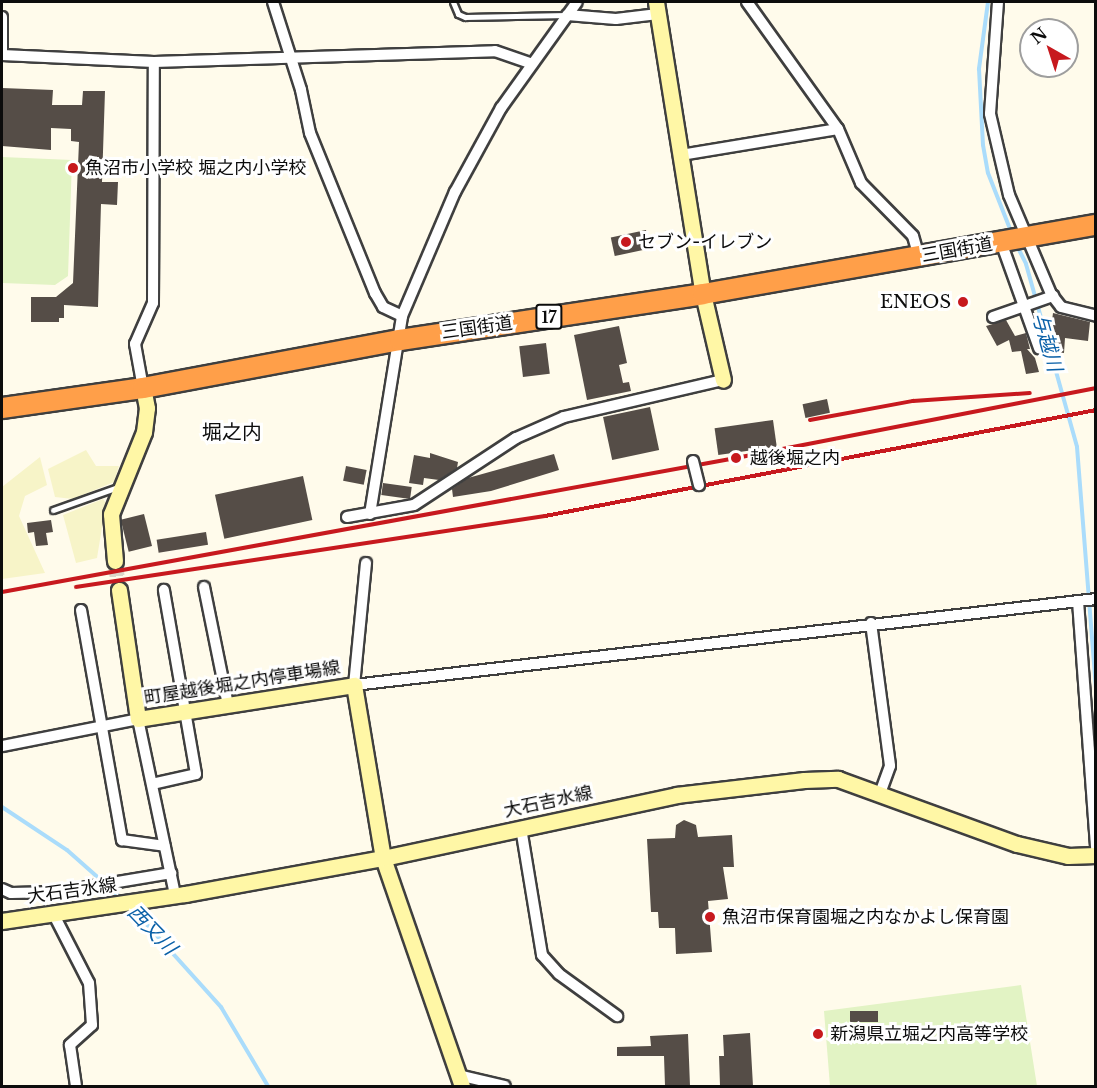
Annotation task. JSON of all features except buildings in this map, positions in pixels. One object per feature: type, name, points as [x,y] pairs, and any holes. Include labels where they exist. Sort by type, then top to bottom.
[{"type":"highway","name":"三国街道","points":[[2,408],[143,388],[400,340],[704,294],[1095,225]]},
{"type":"main road","points":[[657,8],[704,294],[723,380]]},
{"type":"main road","points":[[115,561],[111,514],[119,487],[144,432],[147,408],[143,388]]},
{"type":"main road","name":"町屋越後堀之内停車場線","points":[[119,590],[138,719],[354,685],[383,858],[460,1081]]},
{"type":"main road","name":"大石吉水線","points":[[2,921],[175,895],[383,858],[676,795],[804,780],[838,779],[880,792],[1017,844],[1068,856],[1095,855]]},
{"type":"street","points":[[273,2],[292,58],[310,133],[375,292],[383,307],[402,316]]},
{"type":"street","points":[[370,514],[400,340],[402,316],[455,192],[501,108],[577,2]]},
{"type":"street","points":[[747,2],[838,129],[861,183],[913,236],[919,257]]},
{"type":"street","points":[[998,2],[990,114],[1008,195],[1028,237],[1031,255],[1053,296],[1061,307],[1095,316]]},
{"type":"street","points":[[567,15],[616,20],[657,8]]},
{"type":"street","points":[[2,17],[2,55],[154,62],[495,51],[532,64]]},
{"type":"street","points":[[143,388],[135,344],[137,332],[153,303],[154,62]]},
{"type":"street","points":[[681,155],[838,129]]},
{"type":"street","points":[[1001,242],[1027,306],[1039,348]]},
{"type":"street","points":[[993,317],[1053,296]]},
{"type":"street","points":[[347,517],[414,505],[516,438],[564,417],[723,380]]},
{"type":"street","points":[[693,461],[699,485]]},
{"type":"street","points":[[366,563],[354,685],[1095,599]]},
{"type":"street","points":[[204,587],[228,705]]},
{"type":"street","points":[[152,784],[196,774],[164,590]]},
{"type":"street","points":[[1078,601],[1095,848]]},
{"type":"street","points":[[81,610],[122,840],[165,846]]},
{"type":"street","points":[[871,624],[890,766],[880,792]]},
{"type":"street","points":[[2,746],[138,719],[175,895]]},
{"type":"street","points":[[521,828],[542,955],[559,974],[617,1016]]},
{"type":"street","points":[[2,889],[11,893],[58,892],[171,873]]},
{"type":"street","points":[[54,915],[89,983],[92,1024],[70,1045],[76,1086]]},
{"type":"street","points":[[460,1081],[505,1086]]},
{"type":"lane","points":[[453,2],[458,14],[465,17],[567,15]]},
{"type":"lane","points":[[53,510],[119,487]]},
{"type":"shaded area","points":[[86,450],[96,466],[119,466],[114,482],[73,499],[55,497],[48,469]]},
{"type":"shaded area","points":[[40,457],[47,485],[25,496],[19,516],[45,573],[2,579],[2,487]]},
{"type":"shaded area","points":[[103,499],[106,503],[97,558],[76,563],[63,515]]},
{"type":"green space","points":[[2,157],[72,160],[68,276],[55,285],[2,283]]},
{"type":"green space","points":[[1021,985],[1037,1086],[830,1086],[824,1011]]},
{"type":"waterway","name":"与越川","points":[[988,2],[979,69],[983,145],[988,173],[1012,234]]},
{"type":"waterway","name":"与越川","points":[[1016,244],[1026,264],[1077,447],[1096,689]]},
{"type":"waterway","name":"西又川","points":[[2,807],[67,850],[121,898]]},
{"type":"waterway","name":"西又川","points":[[131,907],[221,1007],[268,1086]]},
{"type":"tunnel","points":[[115,561],[119,590]]},
{"type":"railway","points":[[2,592],[736,458],[1096,388]]},
{"type":"railway","points":[[810,420],[913,401],[1030,393]]},
{"type":"railway","points":[[76,587],[545,516],[1096,410]]},
{"type":"place","name":"魚沼市小学校 堀之内小学校","points":[[73,168]]},
{"type":"place","name":"セブン-イレブン","points":[[626,242]]},
{"type":"place","name":"ENEOS","points":[[963,302]]},
{"type":"place","name":"越後堀之内","points":[[736,458]]},
{"type":"place","name":"魚沼市保育園堀之内なかよし保育園","points":[[710,917]]},
{"type":"place","name":"新潟県立堀之内高等学校","points":[[818,1034]]},
{"type":"district","name":"堀之内","points":[[232,432]]}]
